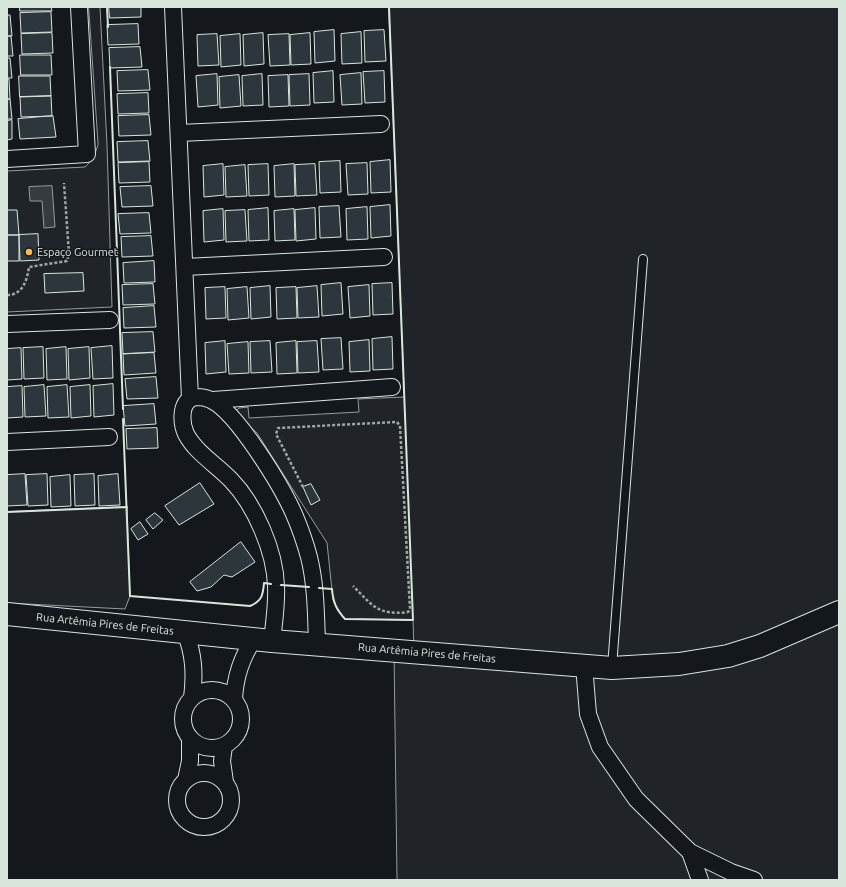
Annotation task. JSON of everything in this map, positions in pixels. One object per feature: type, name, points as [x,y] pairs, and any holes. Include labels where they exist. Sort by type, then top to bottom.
[{"type":"street","points":[[7,159],[87,154],[79,7]]},
{"type":"street","points":[[173,7],[190,399],[183,409],[182,415],[186,434],[196,447],[238,487],[259,523],[266,538],[270,552],[276,585],[276,603],[263,640],[243,658],[238,669],[234,700]]},
{"type":"street","points":[[179,133],[381,124]]},
{"type":"street","points":[[185,267],[384,257]]},
{"type":"street","points":[[7,324],[110,320]]},
{"type":"street","points":[[190,399],[202,398],[213,400],[392,387]]},
{"type":"street","points":[[213,400],[226,411],[255,448],[276,481],[294,514],[305,543],[315,588],[317,644]]},
{"type":"street","points":[[7,442],[109,437]]},
{"type":"street","name":"Rua Artêmia Pires de Freitas","points":[[7,614],[263,640],[612,668],[679,664],[728,656],[760,646],[839,612]]},
{"type":"street","points":[[185,632],[190,644],[194,670],[192,698]]},
{"type":"street","points":[[584,666],[588,714],[600,747],[636,799],[690,852],[731,872],[754,880]]},
{"type":"street","points":[[218,691],[226,694],[234,700],[241,716],[237,734],[231,741],[224,746],[215,748],[206,747],[190,739],[185,731],[183,722],[187,705],[192,698],[200,693],[218,691]]},
{"type":"street","points":[[186,780],[190,761],[190,739]]},
{"type":"street","points":[[224,746],[222,772],[225,782]]},
{"type":"street","points":[[210,773],[218,776],[225,782],[230,789],[232,806],[223,821],[216,825],[203,827],[191,824],[184,819],[179,811],[177,795],[180,787],[186,780],[193,775],[210,773]]},
{"type":"street","points":[[690,852],[700,880]]},
{"type":"lane","points":[[612,668],[643,259]]},
{"type":"path","points":[[7,295],[12,295],[20,291],[25,285],[29,267],[67,261],[68,254],[64,183]]},
{"type":"path","points":[[303,487],[276,434],[278,428],[397,422],[400,426],[410,609],[408,612],[402,613],[385,612],[368,602],[353,586]]},
{"type":"shaded area","points":[[89,7],[100,7],[107,145],[112,307],[7,312],[7,171],[85,167],[93,159],[98,145]]},
{"type":"shaded area","points":[[389,7],[839,7],[839,880],[397,880],[394,651],[414,652],[413,620],[345,619],[338,611],[333,600],[327,543],[257,433],[234,413],[239,408],[248,407],[249,418],[359,412],[358,399],[404,397]]},
{"type":"shaded area","points":[[52,186],[55,227],[44,228],[42,201],[30,201],[29,187]]},
{"type":"shaded area","points":[[127,507],[130,596],[125,609],[7,603],[7,512]]},
{"type":"building","points":[[20,7],[51,7],[52,11],[20,11]]},
{"type":"building","points":[[109,7],[141,7],[141,17],[110,18]]},
{"type":"building","points":[[51,12],[52,32],[21,33],[20,13]]},
{"type":"building","points":[[7,15],[10,15],[12,36],[7,36]]},
{"type":"building","points":[[138,24],[139,44],[108,45],[107,25]]},
{"type":"building","points":[[334,30],[335,61],[315,63],[314,32]]},
{"type":"building","points":[[384,30],[386,61],[365,62],[364,31]]},
{"type":"building","points":[[361,32],[362,63],[342,64],[341,34]]},
{"type":"building","points":[[52,33],[53,53],[22,54],[21,34]]},
{"type":"building","points":[[263,33],[264,64],[244,66],[243,35]]},
{"type":"building","points":[[310,33],[311,64],[291,65],[290,35]]},
{"type":"building","points":[[217,34],[219,65],[198,66],[197,35]]},
{"type":"building","points":[[240,34],[241,65],[221,67],[220,36]]},
{"type":"building","points":[[289,34],[290,65],[270,66],[268,35]]},
{"type":"building","points":[[7,36],[11,36],[13,56],[7,56]]},
{"type":"building","points":[[140,47],[142,67],[110,68],[109,48]]},
{"type":"building","points":[[20,55],[51,55],[52,75],[21,75]]},
{"type":"building","points":[[7,58],[10,58],[12,78],[7,78]]},
{"type":"building","points":[[148,70],[150,90],[118,91],[117,71]]},
{"type":"building","points":[[333,71],[334,102],[314,103],[313,73]]},
{"type":"building","points":[[384,71],[385,102],[365,103],[363,72]]},
{"type":"building","points":[[361,73],[362,104],[342,105],[340,75]]},
{"type":"building","points":[[217,74],[218,105],[198,107],[196,76]]},
{"type":"building","points":[[262,74],[263,105],[243,106],[242,76]]},
{"type":"building","points":[[309,74],[310,105],[290,106],[289,75]]},
{"type":"building","points":[[239,75],[241,106],[220,108],[219,77]]},
{"type":"building","points":[[288,75],[289,106],[269,107],[268,76]]},
{"type":"building","points":[[19,76],[50,76],[51,96],[20,97]]},
{"type":"building","points":[[7,79],[9,79],[10,99],[7,99]]},
{"type":"building","points":[[148,93],[149,113],[118,114],[117,94]]},
{"type":"building","points":[[51,96],[52,116],[21,117],[20,97]]},
{"type":"building","points":[[7,99],[10,99],[12,119],[7,119]]},
{"type":"building","points":[[149,115],[151,135],[119,136],[118,116]]},
{"type":"building","points":[[53,116],[56,137],[20,139],[18,119]]},
{"type":"building","points":[[12,120],[12,139],[7,140],[7,121]]},
{"type":"building","points":[[148,141],[150,161],[118,162],[117,142]]},
{"type":"building","points":[[390,160],[391,192],[371,193],[370,162]]},
{"type":"building","points":[[340,161],[341,192],[320,193],[319,162]]},
{"type":"building","points":[[149,162],[150,182],[119,183],[118,163]]},
{"type":"building","points":[[367,163],[368,194],[348,195],[346,164]]},
{"type":"building","points":[[223,164],[224,195],[204,197],[203,166]]},
{"type":"building","points":[[268,164],[269,195],[249,196],[248,165]]},
{"type":"building","points":[[294,164],[295,196],[275,197],[274,166]]},
{"type":"building","points":[[315,164],[317,195],[296,196],[295,165]]},
{"type":"building","points":[[245,165],[247,196],[226,197],[225,167]]},
{"type":"building","points":[[151,186],[153,206],[122,207],[120,187]]},
{"type":"building","points":[[390,205],[391,236],[371,238],[370,207]]},
{"type":"building","points":[[339,206],[341,237],[320,238],[319,207]]},
{"type":"building","points":[[367,207],[368,239],[347,240],[346,209]]},
{"type":"building","points":[[268,208],[269,240],[249,241],[248,210]]},
{"type":"building","points":[[315,208],[316,239],[296,241],[295,210]]},
{"type":"building","points":[[223,209],[224,240],[204,242],[203,211]]},
{"type":"building","points":[[294,209],[295,240],[275,241],[274,211]]},
{"type":"building","points":[[7,210],[17,210],[19,235],[7,235]]},
{"type":"building","points":[[245,210],[247,241],[226,242],[225,211]]},
{"type":"building","points":[[149,213],[151,233],[120,234],[118,214]]},
{"type":"building","name":"Espaço Gourmet","points":[[38,234],[39,260],[20,261],[19,235]]},
{"type":"building","points":[[7,235],[19,235],[19,261],[7,261]]},
{"type":"building","points":[[151,236],[153,256],[122,257],[121,237]]},
{"type":"building","points":[[154,261],[155,282],[124,283],[123,263]]},
{"type":"building","points":[[83,273],[84,291],[45,293],[44,274]]},
{"type":"building","points":[[341,283],[343,314],[322,316],[321,285]]},
{"type":"building","points":[[392,283],[393,314],[373,315],[372,284]]},
{"type":"building","points":[[153,284],[155,304],[123,305],[122,285]]},
{"type":"building","points":[[369,285],[370,316],[350,318],[348,287]]},
{"type":"building","points":[[270,286],[271,317],[251,319],[250,288]]},
{"type":"building","points":[[317,286],[319,317],[298,318],[297,288]]},
{"type":"building","points":[[225,287],[226,318],[206,319],[205,288]]},
{"type":"building","points":[[247,287],[249,318],[228,320],[227,289]]},
{"type":"building","points":[[296,287],[297,318],[277,319],[276,288]]},
{"type":"building","points":[[154,306],[156,327],[124,328],[123,308]]},
{"type":"building","points":[[153,332],[155,352],[123,354],[122,333]]},
{"type":"building","points":[[392,337],[393,369],[373,370],[372,339]]},
{"type":"building","points":[[341,338],[343,369],[323,370],[321,339]]},
{"type":"building","points":[[369,340],[370,371],[350,372],[349,342]]},
{"type":"building","points":[[225,341],[226,372],[206,374],[205,343]]},
{"type":"building","points":[[270,341],[272,372],[251,373],[250,342]]},
{"type":"building","points":[[296,341],[297,373],[277,374],[276,343]]},
{"type":"building","points":[[317,341],[319,372],[298,373],[297,342]]},
{"type":"building","points":[[248,342],[249,373],[229,374],[227,344]]},
{"type":"building","points":[[112,346],[113,378],[93,379],[91,348]]},
{"type":"building","points":[[43,347],[44,378],[24,379],[23,348]]},
{"type":"building","points":[[66,347],[67,379],[47,380],[46,349]]},
{"type":"building","points":[[89,347],[90,378],[69,380],[68,349]]},
{"type":"building","points":[[21,348],[22,379],[7,380],[7,349]]},
{"type":"building","points":[[154,353],[156,373],[124,375],[123,354]]},
{"type":"building","points":[[156,377],[158,398],[127,399],[125,379]]},
{"type":"building","points":[[113,384],[114,415],[94,417],[93,386]]},
{"type":"building","points":[[44,385],[46,416],[25,417],[24,387]]},
{"type":"building","points":[[67,385],[69,417],[48,418],[47,387]]},
{"type":"building","points":[[90,385],[91,416],[71,418],[70,387]]},
{"type":"building","points":[[22,386],[23,417],[7,418],[7,387]]},
{"type":"building","points":[[154,404],[156,424],[125,426],[123,406]]},
{"type":"building","points":[[157,428],[158,448],[127,449],[126,429]]},
{"type":"building","points":[[25,474],[27,505],[7,506],[7,475]]},
{"type":"building","points":[[47,474],[48,505],[28,506],[26,475]]},
{"type":"building","points":[[94,474],[95,505],[75,506],[74,475]]},
{"type":"building","points":[[118,474],[120,505],[99,506],[98,476]]},
{"type":"building","points":[[70,475],[71,506],[51,507],[50,477]]},
{"type":"building","points":[[200,483],[214,504],[179,525],[165,506]]},
{"type":"building","points":[[311,484],[320,500],[311,505],[303,487]]},
{"type":"building","points":[[155,513],[163,520],[153,529],[146,520]]},
{"type":"building","points":[[140,522],[148,534],[138,540],[131,529]]},
{"type":"building","points":[[241,542],[255,562],[232,577],[224,575],[211,587],[197,591],[190,582]]},
{"type":"wall","points":[[107,7],[108,27]]},
{"type":"wall","points":[[319,588],[332,589],[333,598],[339,612],[345,619],[413,620],[389,7]]},
{"type":"wall","points":[[110,67],[123,409]]},
{"type":"wall","points":[[123,419],[130,596],[250,606],[257,602],[261,597],[264,583],[271,584]]},
{"type":"wall","points":[[7,512],[127,507]]},
{"type":"wall","points":[[281,585],[309,587]]},
{"type":"place","name":"Espaço Gourmet","points":[[29,252]]}]
